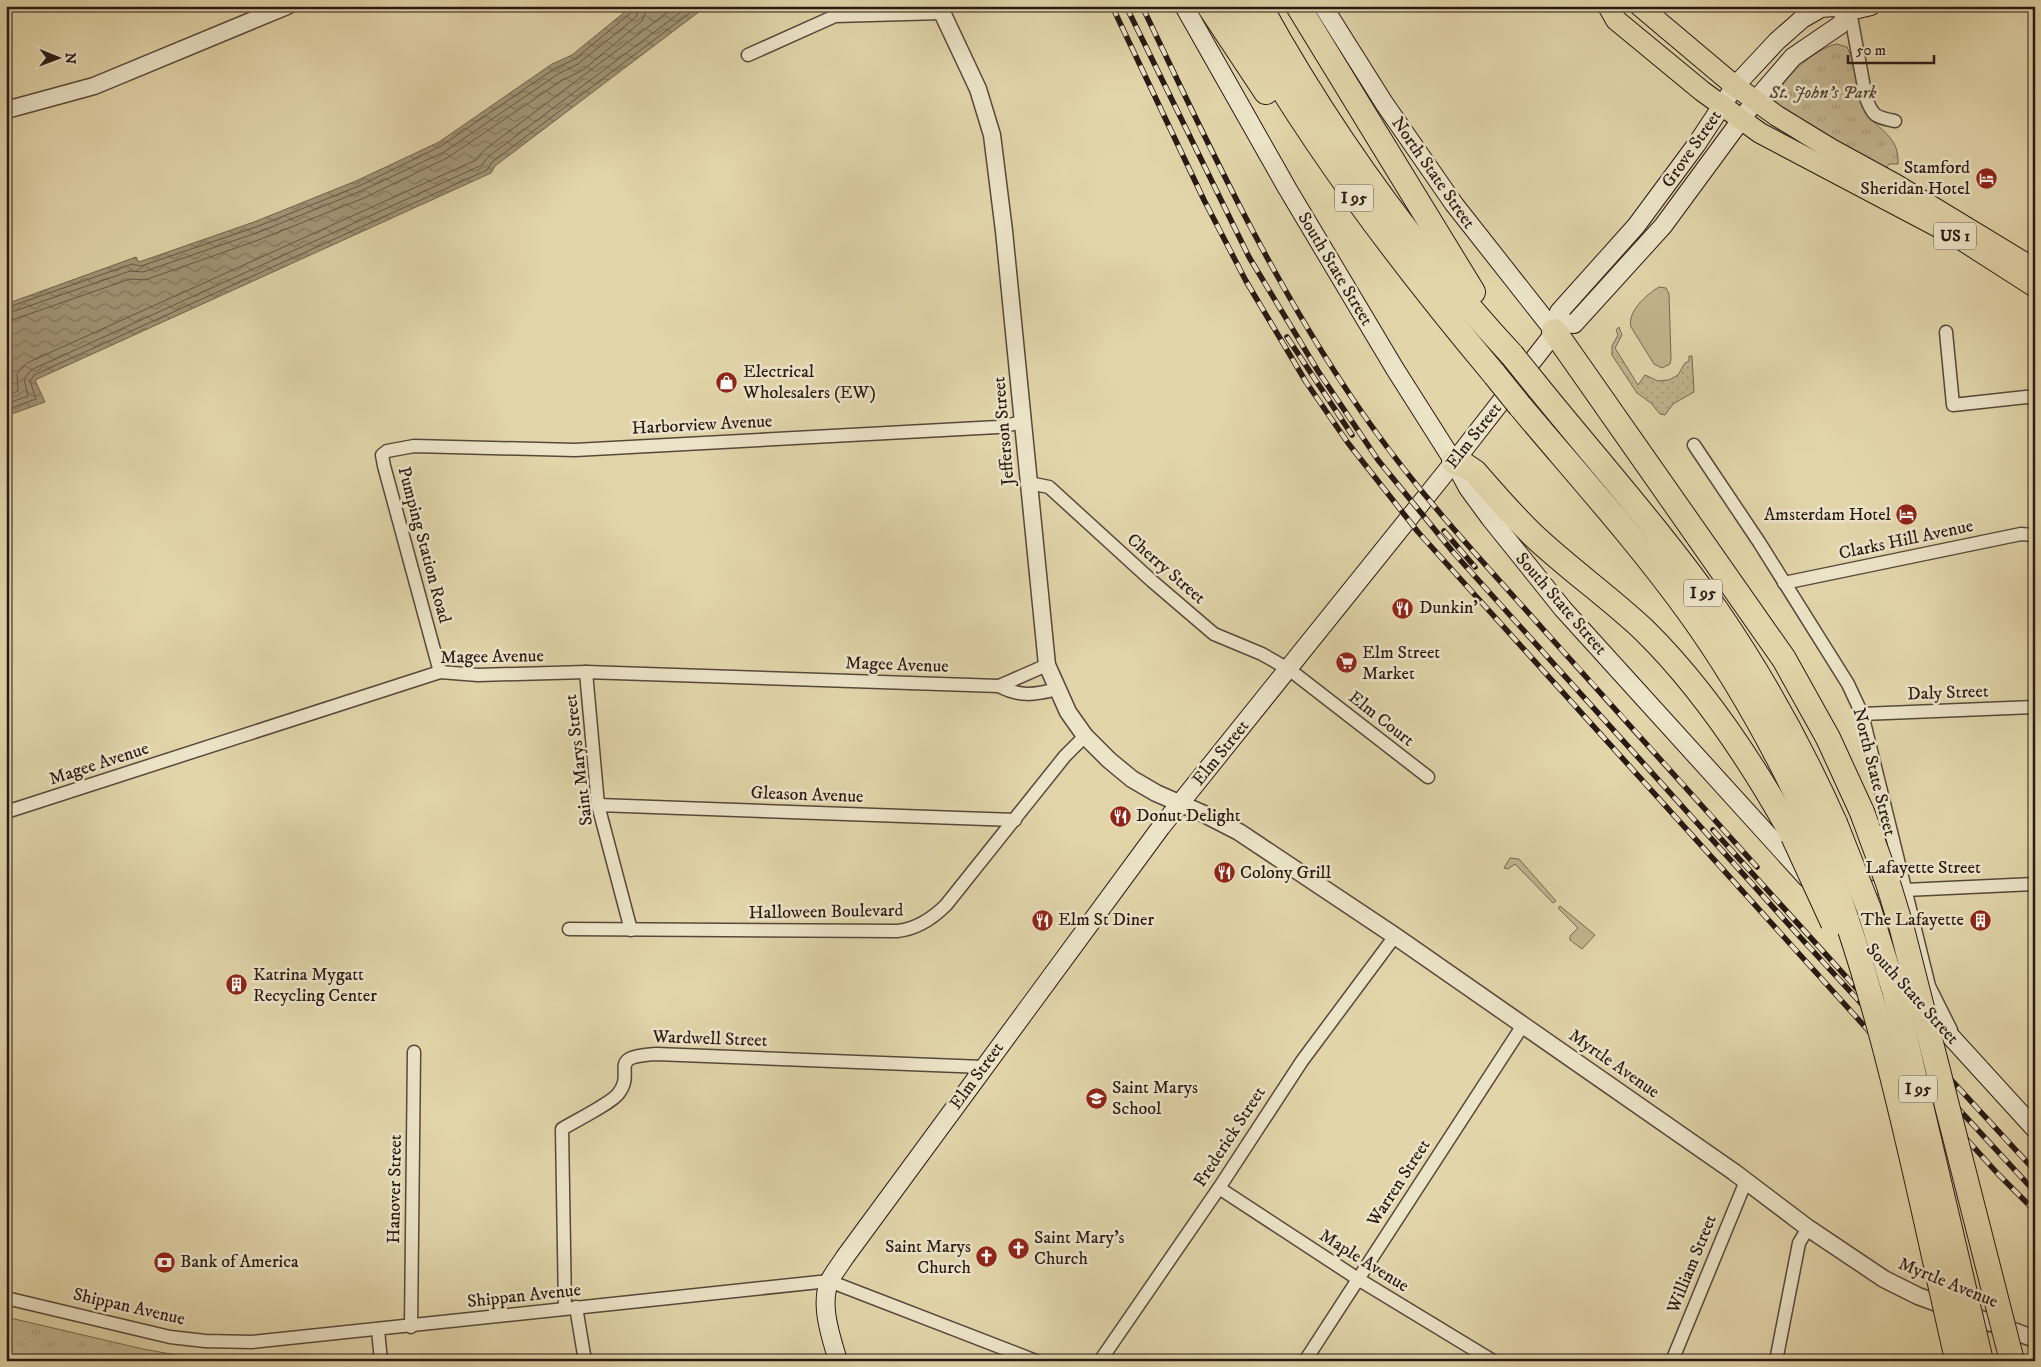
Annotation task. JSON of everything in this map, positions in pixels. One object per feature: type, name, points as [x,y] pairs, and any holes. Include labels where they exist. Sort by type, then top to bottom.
[{"type":"highway","points":[[1209,6],[1287,123],[1306,147],[1358,204]]},
{"type":"highway","name":"I 95","points":[[1233,6],[1288,98],[1358,204],[1409,271],[1653,565],[1713,646],[1773,747],[1803,832]]},
{"type":"highway","name":"I 95","points":[[1260,6],[1309,89],[1374,185],[1456,292],[1512,355],[1716,610],[1783,717],[1835,822],[1869,910],[1894,990],[1982,1361]]},
{"type":"highway","points":[[1298,6],[1512,355]]},
{"type":"highway","points":[[1558,327],[1784,659],[1828,738],[1862,812],[1888,883],[1902,929],[2012,1361]]},
{"type":"highway","points":[[1454,462],[1466,466],[1475,472],[1534,536],[1623,611],[1665,652],[1730,733],[1764,786],[1803,832],[1819,889],[1849,965],[1918,1190],[1957,1360]]},
{"type":"main road","name":"South State Street","points":[[1184,6],[1287,188],[1412,398],[1474,496],[1537,578],[2035,1129]]},
{"type":"main road","name":"North State Street","points":[[1323,6],[1384,103],[1449,197],[1558,327]]},
{"type":"main road","name":"US 1","points":[[1608,6],[1616,20],[1741,121],[1760,133],[1957,237],[2035,287]]},
{"type":"main road","name":"US 1","points":[[1640,6],[1755,101],[1809,136],[1895,184],[2035,269]]},
{"type":"main road","name":"Grove Street","points":[[1850,8],[1840,25],[1793,57],[1755,101],[1663,226],[1574,324],[1558,327],[1559,312],[1636,226],[1735,86],[1777,41],[1802,20],[1821,8],[1871,6]]},
{"type":"main road","name":"Elm Street","points":[[830,1281],[984,1068],[1180,803],[1290,670],[1558,327]]},
{"type":"main road","points":[[830,1281],[826,1298],[829,1326],[838,1361]]},
{"type":"street","points":[[6,110],[94,86],[287,6]]},
{"type":"street","points":[[1850,8],[1866,98],[1871,112],[1877,118],[1895,121]]},
{"type":"street","points":[[748,55],[835,16],[941,9]]},
{"type":"street","name":"Jefferson Street","points":[[941,9],[978,89],[992,135],[1024,422],[1047,665],[1068,712],[1085,736],[1108,760],[1132,779],[1156,793],[1180,803]]},
{"type":"street","points":[[1946,332],[1953,405],[2035,396]]},
{"type":"street","name":"Harborview Avenue","points":[[382,455],[388,451],[414,446],[575,450],[1004,426],[1024,422]]},
{"type":"street","name":"North State Street","points":[[1694,445],[1848,684],[1862,714],[1929,986],[1958,1044]]},
{"type":"street","name":"Pumping Station Road","points":[[382,455],[440,672]]},
{"type":"street","name":"Cherry Street","points":[[1029,483],[1048,487],[1152,582],[1214,634],[1262,654],[1290,670]]},
{"type":"street","name":"Clarks Hill Avenue","points":[[1784,583],[2021,534],[2035,535]]},
{"type":"street","name":"Magee Avenue","points":[[999,686],[1047,665]]},
{"type":"street","name":"Elm Court","points":[[1290,670],[1428,777]]},
{"type":"street","name":"Magee Avenue","points":[[6,812],[440,672],[478,675],[586,672],[999,686],[1020,694],[1035,695],[1057,689]]},
{"type":"street","name":"Saint Marys Street","points":[[586,672],[598,805],[631,930]]},
{"type":"street","name":"Daly Street","points":[[1862,714],[2035,707]]},
{"type":"street","name":"Halloween Boulevard","points":[[569,929],[905,930],[923,923],[946,905],[1065,756],[1085,736]]},
{"type":"street","name":"Myrtle Avenue","points":[[1180,803],[1238,832],[1395,936],[1746,1181],[1808,1228],[1863,1266],[1900,1287],[2035,1339]]},
{"type":"street","name":"Gleason Avenue","points":[[598,805],[1015,820]]},
{"type":"street","name":"Lafayette Street","points":[[1812,883],[1905,890],[2035,884]]},
{"type":"street","name":"Frederick Street","points":[[1100,1361],[1219,1188],[1302,1061],[1395,936]]},
{"type":"street","name":"Warren Street","points":[[1304,1361],[1523,1025]]},
{"type":"street","name":"Hanover Street","points":[[411,1327],[414,1052]]},
{"type":"street","name":"Wardwell Street","points":[[585,1361],[570,1307],[562,1129],[618,1095],[624,1084],[623,1068],[628,1060],[636,1055],[656,1054],[984,1068]]},
{"type":"street","name":"William Street","points":[[1672,1361],[1746,1181]]},
{"type":"street","name":"Maple Avenue","points":[[1219,1188],[1358,1279],[1493,1361]]},
{"type":"street","points":[[1776,1361],[1800,1243],[1808,1228]]},
{"type":"street","name":"Shippan Avenue","points":[[6,1298],[68,1311],[128,1328],[205,1342],[252,1342],[411,1327],[570,1307],[830,1281],[1036,1361]]},
{"type":"street","points":[[378,1330],[381,1361]]},
{"type":"green space","name":"St. John's Park","points":[[1837,44],[1847,47],[1851,55],[1865,110],[1892,140],[1895,146],[1898,154],[1898,164],[1889,164],[1885,170],[1776,106],[1776,97],[1788,78],[1808,59],[1829,46]]},
{"type":"green space","points":[[1659,287],[1666,288],[1669,294],[1671,359],[1670,364],[1662,368],[1654,364],[1631,327],[1632,316],[1639,304]]},
{"type":"green space","points":[[1619,327],[1622,335],[1615,348],[1638,385],[1645,375],[1658,381],[1669,380],[1678,375],[1685,363],[1689,361],[1689,356],[1692,356],[1694,392],[1673,404],[1665,415],[1660,414],[1651,403],[1637,393],[1612,355],[1612,346],[1618,335],[1616,330]]},
{"type":"green space","points":[[1510,858],[1519,859],[1556,901],[1553,903],[1515,864],[1508,869],[1504,868]]},
{"type":"green space","points":[[1560,906],[1595,935],[1582,949],[1570,940],[1570,936],[1578,928],[1558,908]]},
{"type":"green space","points":[[6,1317],[143,1349],[210,1361],[6,1361]]},
{"type":"water","points":[[632,6],[716,6],[708,12],[704,8],[495,166],[491,173],[35,380],[45,402],[6,416],[6,304],[136,257],[139,262],[254,222],[356,181],[439,142],[552,64],[572,55]]},
{"type":"railway","points":[[1112,6],[1204,200],[1246,281],[1306,382],[1348,443],[1418,532],[1998,1174],[2035,1211]]},
{"type":"railway","points":[[1126,6],[1249,257],[1318,371],[1378,460],[1453,552],[1800,937],[2035,1192]]},
{"type":"railway","points":[[1142,6],[1221,169],[1277,275],[1307,327],[1373,428],[1455,530],[1757,867]]},
{"type":"railway","points":[[1287,337],[1352,435]]},
{"type":"railway","points":[[1444,531],[1475,567]]},
{"type":"railway","points":[[1713,830],[1908,1045]]},
{"type":"railway","points":[[1898,1022],[2035,1171]]},
{"type":"place","name":"Stamford Sheridan Hotel","points":[[1986,178]]},
{"type":"place","name":"Electrical Wholesalers (EW)","points":[[727,382]]},
{"type":"place","name":"Amsterdam Hotel","points":[[1907,515]]},
{"type":"place","name":"Dunkin'","points":[[1403,608]]},
{"type":"place","name":"Elm Street Market","points":[[1346,663]]},
{"type":"place","name":"Donut Delight","points":[[1120,816]]},
{"type":"place","name":"Colony Grill","points":[[1224,873]]},
{"type":"place","name":"Elm St Diner","points":[[1042,920]]},
{"type":"place","name":"The Lafayette","points":[[1980,920]]},
{"type":"place","name":"Katrina Mygatt Recycling Center","points":[[237,985]]},
{"type":"place","name":"Saint Marys School","points":[[1096,1098]]},
{"type":"place","name":"Saint Mary's Church","points":[[1018,1248]]},
{"type":"place","name":"Saint Marys Church","points":[[987,1257]]},
{"type":"place","name":"Bank of America","points":[[164,1262]]}]
